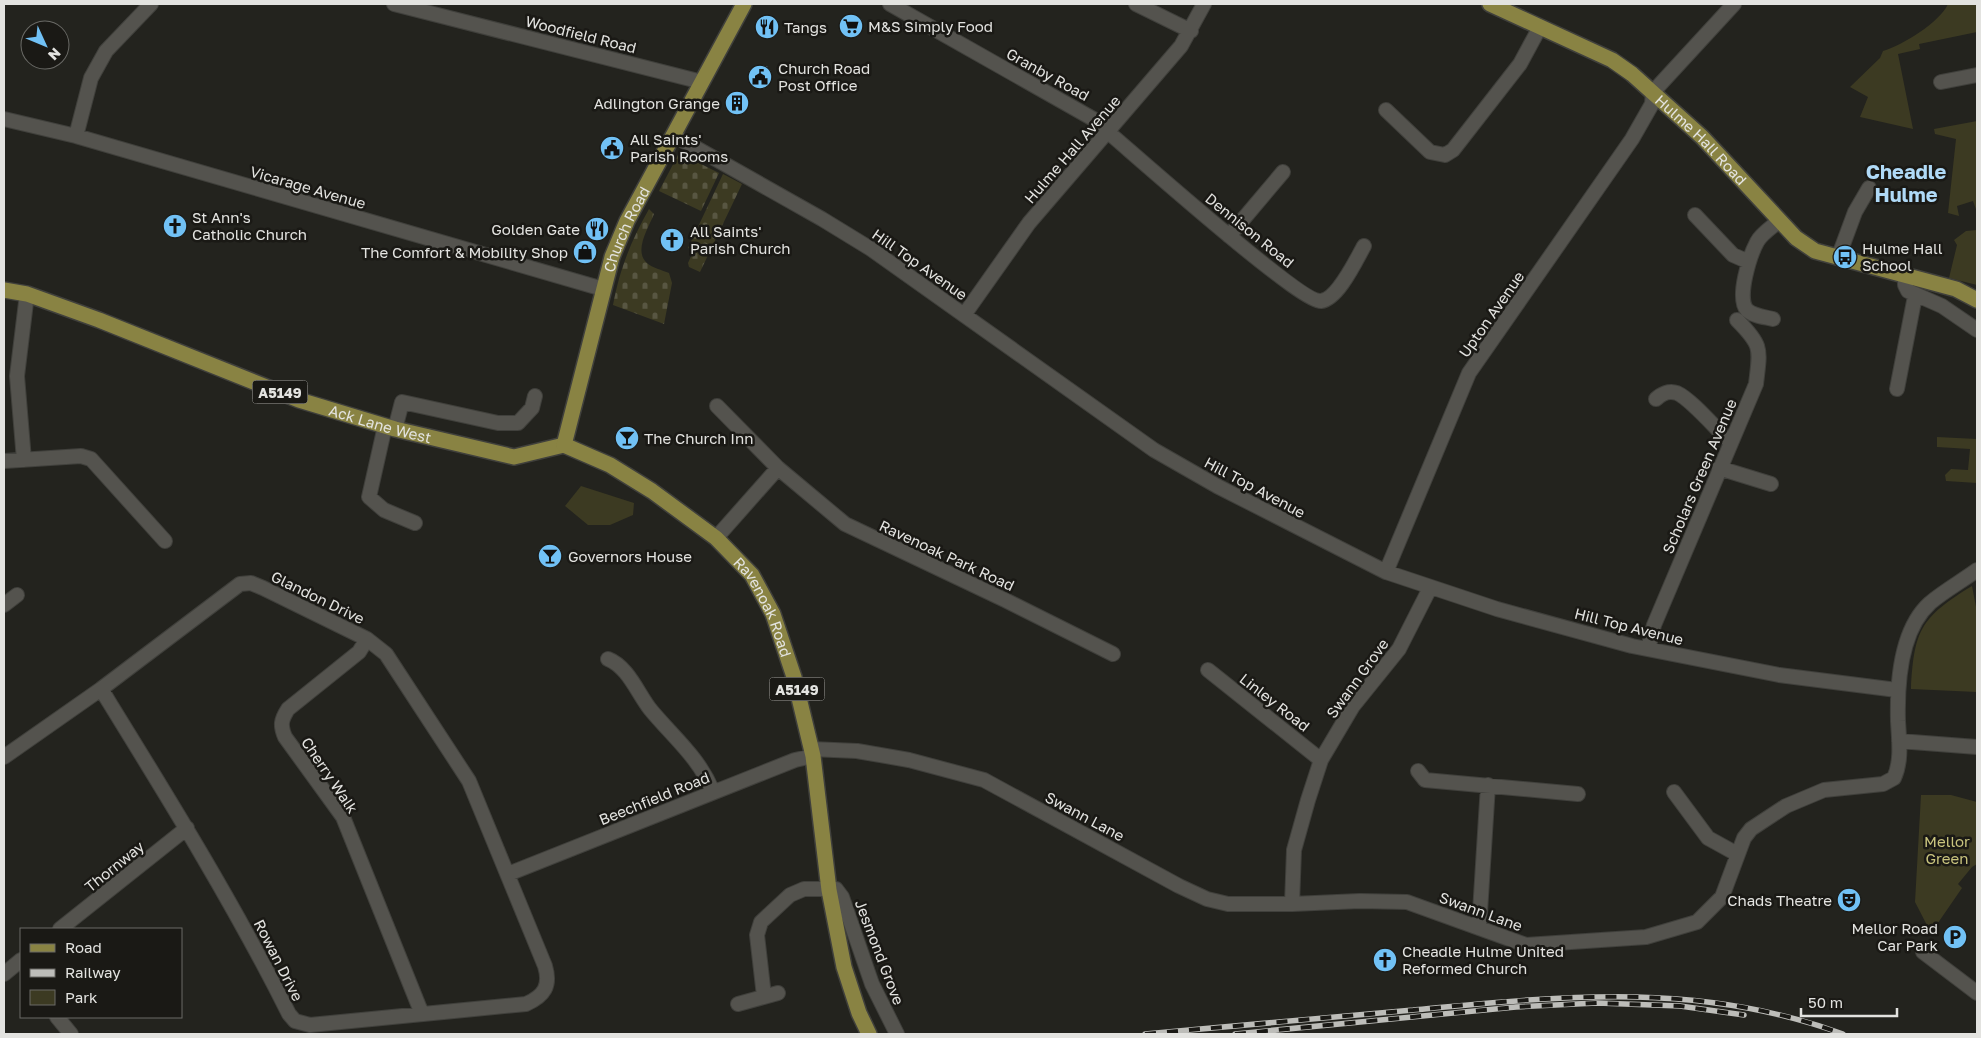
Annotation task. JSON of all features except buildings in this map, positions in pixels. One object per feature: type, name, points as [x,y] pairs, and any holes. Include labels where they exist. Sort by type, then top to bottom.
[{"type":"main road","name":"Church Road","points":[[564,445],[612,257],[627,221],[744,4]]},
{"type":"main road","name":"Hulme Hall Road","points":[[1490,4],[1612,60],[1653,92],[1702,137],[1779,221],[1796,238],[1815,251],[1956,289],[1977,300]]},
{"type":"main road","name":"Ack Lane West","points":[[4,290],[27,294],[99,320],[299,400],[390,427],[514,457],[564,445]]},
{"type":"main road","name":"Ravenoak Road","points":[[564,445],[610,465],[652,491],[716,538],[752,575],[773,614],[794,676],[812,752],[829,890],[844,967],[859,1013],[869,1034]]},
{"type":"street","points":[[76,136],[91,78],[106,51],[151,4]]},
{"type":"street","name":"Woodfield Road","points":[[394,4],[702,82]]},
{"type":"street","name":"Granby Road","points":[[890,4],[1109,130]]},
{"type":"street","points":[[1136,4],[1191,32]]},
{"type":"street","name":"Hulme Hall Avenue","points":[[964,314],[1029,223],[1166,65],[1191,32],[1204,4]]},
{"type":"street","points":[[1653,92],[1734,4]]},
{"type":"street","points":[[1386,110],[1430,152],[1445,155],[1454,150],[1520,64],[1540,27]]},
{"type":"street","points":[[1940,82],[1977,75]]},
{"type":"street","name":"Upton Avenue","points":[[1386,572],[1469,373],[1632,140],[1652,104],[1653,92]]},
{"type":"street","name":"Vicarage Avenue","points":[[4,119],[76,136],[604,289]]},
{"type":"street","name":"Dennison Road","points":[[1109,130],[1274,273],[1312,299],[1321,301],[1333,296],[1364,246]]},
{"type":"street","name":"Hill Top Avenue","points":[[673,135],[830,224],[920,282],[1154,450],[1225,491],[1386,572],[1497,609],[1648,649],[1779,675],[1897,690]]},
{"type":"street","points":[[1230,236],[1283,172]]},
{"type":"street","points":[[1838,258],[1855,212],[1869,188]]},
{"type":"street","points":[[1695,215],[1733,255],[1749,262]]},
{"type":"street","points":[[1773,319],[1747,310],[1743,301],[1749,262],[1757,241],[1779,221]]},
{"type":"street","points":[[1906,274],[1905,285],[1908,291],[1915,296],[1942,306],[1977,330]]},
{"type":"street","points":[[24,460],[17,376],[27,294]]},
{"type":"street","points":[[1897,389],[1915,296]]},
{"type":"street","name":"Scholars Green Avenue","points":[[1648,649],[1654,625],[1756,384],[1760,352],[1754,337],[1737,320]]},
{"type":"street","points":[[1656,399],[1662,394],[1676,392],[1687,400],[1730,442]]},
{"type":"street","points":[[415,523],[384,510],[369,497],[390,427],[404,397],[498,423],[518,423],[532,408],[535,396]]},
{"type":"street","name":"Ravenoak Park Road","points":[[717,406],[778,468],[845,524],[1113,654]]},
{"type":"street","points":[[4,461],[81,456],[91,459],[165,541]]},
{"type":"street","points":[[716,538],[778,468]]},
{"type":"street","points":[[1719,468],[1771,484]]},
{"type":"street","name":"Swann Lane","points":[[812,752],[857,751],[900,758],[984,780],[1179,886],[1207,899],[1228,904],[1292,904],[1360,900],[1407,902],[1526,944],[1646,937],[1697,922],[1722,897],[1744,838],[1751,829],[1786,806],[1824,790],[1890,782],[1894,778],[1899,764],[1897,690],[1906,650],[1918,616],[1930,603],[1977,570]]},
{"type":"street","name":"Glandon Drive","points":[[4,757],[101,690],[240,584],[251,583],[367,639],[386,654],[469,781],[508,874]]},
{"type":"street","name":"Swann Grove","points":[[1292,904],[1294,850],[1321,760],[1354,706],[1399,649],[1430,588]]},
{"type":"street","points":[[4,604],[17,595]]},
{"type":"street","name":"Cherry Walk","points":[[367,639],[358,652],[288,709],[281,720],[281,728],[285,738],[342,818],[422,1014]]},
{"type":"street","points":[[608,659],[630,668],[652,711],[685,745],[708,780],[713,792]]},
{"type":"street","name":"Linley Road","points":[[1208,670],[1321,760]]},
{"type":"street","name":"Rowan Drive","points":[[101,690],[187,828],[252,940],[289,1014],[295,1020],[310,1024],[526,1004],[534,1000],[543,992],[549,979],[508,874]]},
{"type":"street","points":[[1899,741],[1977,747]]},
{"type":"street","name":"Beechfield Road","points":[[508,874],[812,752]]},
{"type":"street","points":[[1418,772],[1425,780],[1578,794]]},
{"type":"street","points":[[1479,928],[1488,785]]},
{"type":"street","points":[[1674,792],[1708,838],[1737,854]]},
{"type":"street","name":"Thornway","points":[[61,928],[187,828]]},
{"type":"street","points":[[738,1004],[771,994],[757,935],[761,922],[790,894],[804,889],[829,890]]},
{"type":"street","name":"Jesmond Grove","points":[[829,890],[836,889],[842,897],[872,984],[897,1034]]},
{"type":"street","points":[[1923,952],[1977,993]]},
{"type":"street","points":[[4,974],[19,966]]},
{"type":"street","points":[[58,1018],[71,1034]]},
{"type":"green space","points":[[1948,4],[1977,4],[1977,32],[1919,44],[1920,49],[1898,54],[1913,129],[1860,117],[1868,97],[1850,87],[1880,58],[1883,51],[1900,44],[1920,32],[1944,11]]},
{"type":"green space","points":[[1977,121],[1977,212],[1973,201],[1957,206],[1959,216],[1948,213],[1956,139],[1935,134],[1934,129]]},
{"type":"green space","points":[[679,153],[719,173],[701,211],[659,191]]},
{"type":"green space","points":[[723,174],[742,184],[700,272],[689,267],[688,263],[694,250],[688,248]]},
{"type":"green space","points":[[649,209],[654,214],[643,239],[641,252],[647,263],[669,273],[672,283],[664,324],[613,305],[627,255]]},
{"type":"green space","points":[[1977,230],[1977,285],[1949,278],[1957,245],[1954,240],[1966,231]]},
{"type":"green space","points":[[1937,437],[1977,439],[1977,483],[1946,481],[1945,475],[1951,469],[1968,470],[1970,449],[1937,447]]},
{"type":"green space","points":[[581,486],[634,503],[633,515],[610,525],[588,525],[565,506]]},
{"type":"green space","points":[[1972,586],[1977,612],[1977,692],[1911,689],[1915,652],[1918,639],[1924,627],[1941,607]]},
{"type":"green space","name":"Mellor Green","points":[[1921,795],[1951,795],[1977,802],[1977,864],[1972,867],[1958,884],[1962,888],[1931,933],[1915,902]]},
{"type":"railway","points":[[1145,1034],[1523,1000],[1577,997],[1683,999],[1736,1006],[1789,1017],[1843,1034]]},
{"type":"railway","points":[[1235,1034],[1516,1007],[1597,1003],[1680,1006],[1744,1015]]},
{"type":"place","name":"M&S Simply Food","points":[[851,26]]},
{"type":"place","name":"Tangs","points":[[767,27]]},
{"type":"place","name":"Church Road Post Office","points":[[760,77]]},
{"type":"place","name":"Adlington Grange","points":[[737,103]]},
{"type":"place","name":"All Saints' Parish Rooms","points":[[612,148]]},
{"type":"place","name":"St Ann's Catholic Church","points":[[175,226]]},
{"type":"place","name":"Golden Gate","points":[[597,229]]},
{"type":"place","name":"All Saints' Parish Church","points":[[672,240]]},
{"type":"place","name":"The Comfort & Mobility Shop","points":[[585,252]]},
{"type":"place","name":"Hulme Hall School","points":[[1845,257]]},
{"type":"place","name":"The Church Inn","points":[[627,438]]},
{"type":"place","name":"Governors House","points":[[550,556]]},
{"type":"place","name":"Chads Theatre","points":[[1849,900]]},
{"type":"place","name":"Mellor Road Car Park","points":[[1955,937]]},
{"type":"place","name":"Cheadle Hulme United Reformed Church","points":[[1385,960]]},
{"type":"district","name":"Cheadle Hulme","points":[[1906,182]]}]
